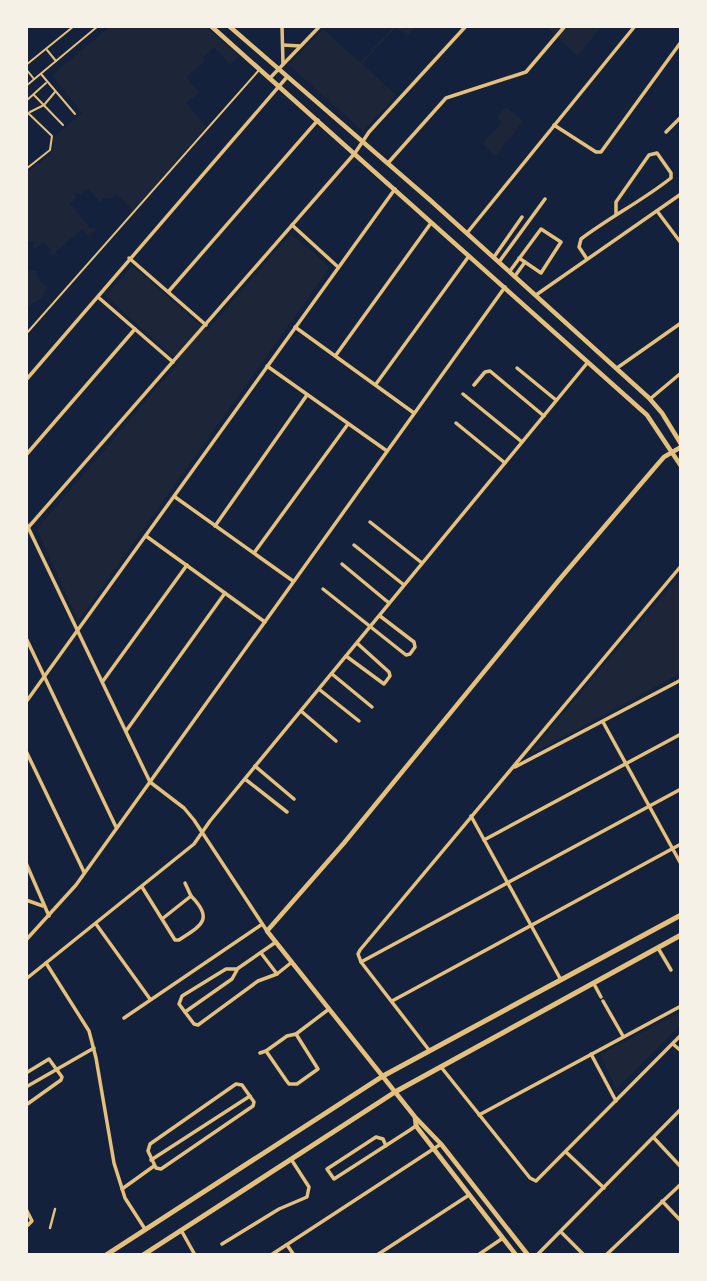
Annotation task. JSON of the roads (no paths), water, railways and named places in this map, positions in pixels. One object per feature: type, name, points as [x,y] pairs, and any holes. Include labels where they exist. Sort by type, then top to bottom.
[{"type":"main road","points":[[211,26],[648,415],[681,466]]},
{"type":"main road","points":[[229,26],[388,163],[617,368],[662,413],[681,446],[664,457],[621,506],[344,843],[267,931],[528,1255]]},
{"type":"main road","points":[[106,1255],[383,1076],[681,915]]},
{"type":"main road","points":[[143,1255],[395,1092],[681,936]]},
{"type":"main road","points":[[415,1117],[416,1126],[516,1255]]},
{"type":"main road","points":[[487,1217],[495,1211]]},
{"type":"street","points":[[282,26],[283,64]]},
{"type":"street","points":[[270,78],[320,26]]},
{"type":"street","points":[[267,931],[184,808],[150,782],[27,526],[206,325],[355,153],[369,132],[466,26]]},
{"type":"street","points":[[388,163],[446,98],[526,72],[565,26]]},
{"type":"street","points":[[467,233],[635,26]]},
{"type":"street","points":[[554,125],[596,152],[601,152],[681,42]]},
{"type":"street","points":[[283,44],[300,46]]},
{"type":"street","points":[[26,380],[287,77]]},
{"type":"street","points":[[666,132],[681,117]]},
{"type":"street","points":[[169,291],[317,120]]},
{"type":"street","points":[[587,259],[579,249],[579,241],[671,178],[671,173],[657,153],[649,155],[616,202],[616,214]]},
{"type":"street","points":[[26,702],[395,189]]},
{"type":"street","points":[[536,295],[681,194]]},
{"type":"street","points":[[499,262],[545,198]]},
{"type":"street","points":[[657,210],[681,243]]},
{"type":"street","points":[[494,257],[522,217]]},
{"type":"street","points":[[337,355],[433,221]]},
{"type":"street","points":[[292,225],[338,267]]},
{"type":"street","points":[[510,271],[519,258],[541,229],[561,242],[541,273],[519,258]]},
{"type":"street","points":[[376,384],[470,255]]},
{"type":"street","points":[[130,258],[206,325]]},
{"type":"street","points":[[515,276],[525,262]]},
{"type":"street","points":[[26,940],[67,897],[506,287]]},
{"type":"street","points":[[98,298],[173,362]]},
{"type":"street","points":[[617,368],[681,323]]},
{"type":"street","points":[[296,327],[414,413]]},
{"type":"street","points":[[26,455],[135,329]]},
{"type":"street","points":[[26,979],[194,844],[255,766],[589,362]]},
{"type":"street","points":[[267,366],[387,451]]},
{"type":"street","points":[[517,368],[556,400]]},
{"type":"street","points":[[474,384],[490,370],[544,416]]},
{"type":"street","points":[[650,399],[681,373]]},
{"type":"street","points":[[463,394],[522,442]]},
{"type":"street","points":[[215,526],[307,395]]},
{"type":"street","points":[[456,423],[505,463]]},
{"type":"street","points":[[254,553],[348,424]]},
{"type":"street","points":[[174,496],[293,581]]},
{"type":"street","points":[[369,522],[422,563]]},
{"type":"street","points":[[146,536],[265,622]]},
{"type":"street","points":[[354,545],[404,585]]},
{"type":"street","points":[[341,564],[389,604]]},
{"type":"street","points":[[103,681],[187,565]]},
{"type":"street","points":[[430,1051],[362,962],[358,954],[360,950],[681,566]]},
{"type":"street","points":[[323,589],[406,655],[410,654],[415,647],[414,642],[380,616]]},
{"type":"street","points":[[126,731],[225,593]]},
{"type":"street","points":[[26,638],[116,827]]},
{"type":"street","points":[[346,656],[384,684],[390,676],[389,672],[357,644]]},
{"type":"street","points":[[332,674],[372,707]]},
{"type":"street","points":[[513,768],[681,680]]},
{"type":"street","points":[[319,689],[359,721]]},
{"type":"street","points":[[301,711],[336,741]]},
{"type":"street","points":[[603,722],[681,864]]},
{"type":"street","points":[[484,840],[681,734]]},
{"type":"street","points":[[26,751],[84,872]]},
{"type":"street","points":[[255,766],[294,799]]},
{"type":"street","points":[[245,779],[286,812]]},
{"type":"street","points":[[362,962],[681,789]]},
{"type":"street","points":[[471,816],[561,980]]},
{"type":"street","points":[[392,1001],[681,844]]},
{"type":"street","points":[[26,863],[49,916]]},
{"type":"street","points":[[142,887],[175,940],[179,940],[200,926],[204,917],[185,883]]},
{"type":"street","points":[[162,919],[191,896]]},
{"type":"street","points":[[26,900],[43,906]]},
{"type":"street","points":[[96,924],[150,999]]},
{"type":"street","points":[[124,1018],[262,924]]},
{"type":"street","points":[[275,942],[237,969],[226,969],[182,996],[180,1004],[194,1024],[198,1025],[258,981],[277,974],[292,962]]},
{"type":"street","points":[[658,948],[671,970]]},
{"type":"street","points":[[261,953],[277,974]]},
{"type":"street","points":[[46,963],[89,1031],[114,1163],[122,1189],[145,1229]]},
{"type":"street","points":[[185,1012],[234,977],[237,969]]},
{"type":"street","points":[[593,983],[623,1036]]},
{"type":"street","points":[[479,1115],[681,1006]]},
{"type":"street","points":[[260,1053],[286,1036],[296,1034],[329,1009]]},
{"type":"street","points":[[266,1051],[289,1084],[297,1084],[318,1069],[296,1034]]},
{"type":"street","points":[[441,1067],[530,1178],[536,1181],[681,1035]]},
{"type":"street","points":[[673,1044],[681,1051]]},
{"type":"street","points":[[26,1087],[94,1047]]},
{"type":"street","points":[[591,1054],[616,1101]]},
{"type":"street","points":[[26,1073],[46,1059],[51,1060],[62,1077],[26,1105]]},
{"type":"street","points":[[236,1084],[242,1085],[250,1096],[254,1102],[252,1108],[161,1169],[154,1166],[147,1149],[150,1144],[236,1084]]},
{"type":"street","points":[[151,1160],[250,1096]]},
{"type":"street","points":[[537,1255],[681,1109]]},
{"type":"street","points":[[386,1146],[383,1139],[376,1137],[327,1169],[334,1179],[386,1146],[422,1122]]},
{"type":"street","points":[[653,1137],[681,1167]]},
{"type":"street","points":[[271,1255],[441,1144]]},
{"type":"street","points":[[566,1152],[604,1188]]},
{"type":"street","points":[[222,1244],[279,1209],[305,1199],[309,1194],[309,1187],[291,1159]]},
{"type":"street","points":[[122,1189],[154,1166]]},
{"type":"street","points":[[606,1255],[681,1184]]},
{"type":"street","points":[[377,1255],[469,1195]]},
{"type":"street","points":[[662,1201],[681,1221]]},
{"type":"street","points":[[26,1209],[32,1221],[26,1227]]},
{"type":"street","points":[[50,1228],[55,1209]]},
{"type":"street","points":[[181,1230],[195,1255]]},
{"type":"street","points":[[560,1231],[584,1255]]},
{"type":"street","points":[[478,1255],[503,1238]]},
{"type":"street","points":[[287,1245],[294,1255]]},
{"type":"lane","points":[[26,65],[74,26]]},
{"type":"lane","points":[[26,86],[98,26]]},
{"type":"lane","points":[[46,49],[56,61]]},
{"type":"lane","points":[[26,69],[34,79]]},
{"type":"lane","points":[[26,334],[260,69]]},
{"type":"lane","points":[[41,74],[75,114]]},
{"type":"lane","points":[[26,101],[47,82]]},
{"type":"lane","points":[[26,169],[50,150],[52,136],[28,112],[44,104],[56,91]]},
{"type":"lane","points":[[34,94],[63,125]]}]
